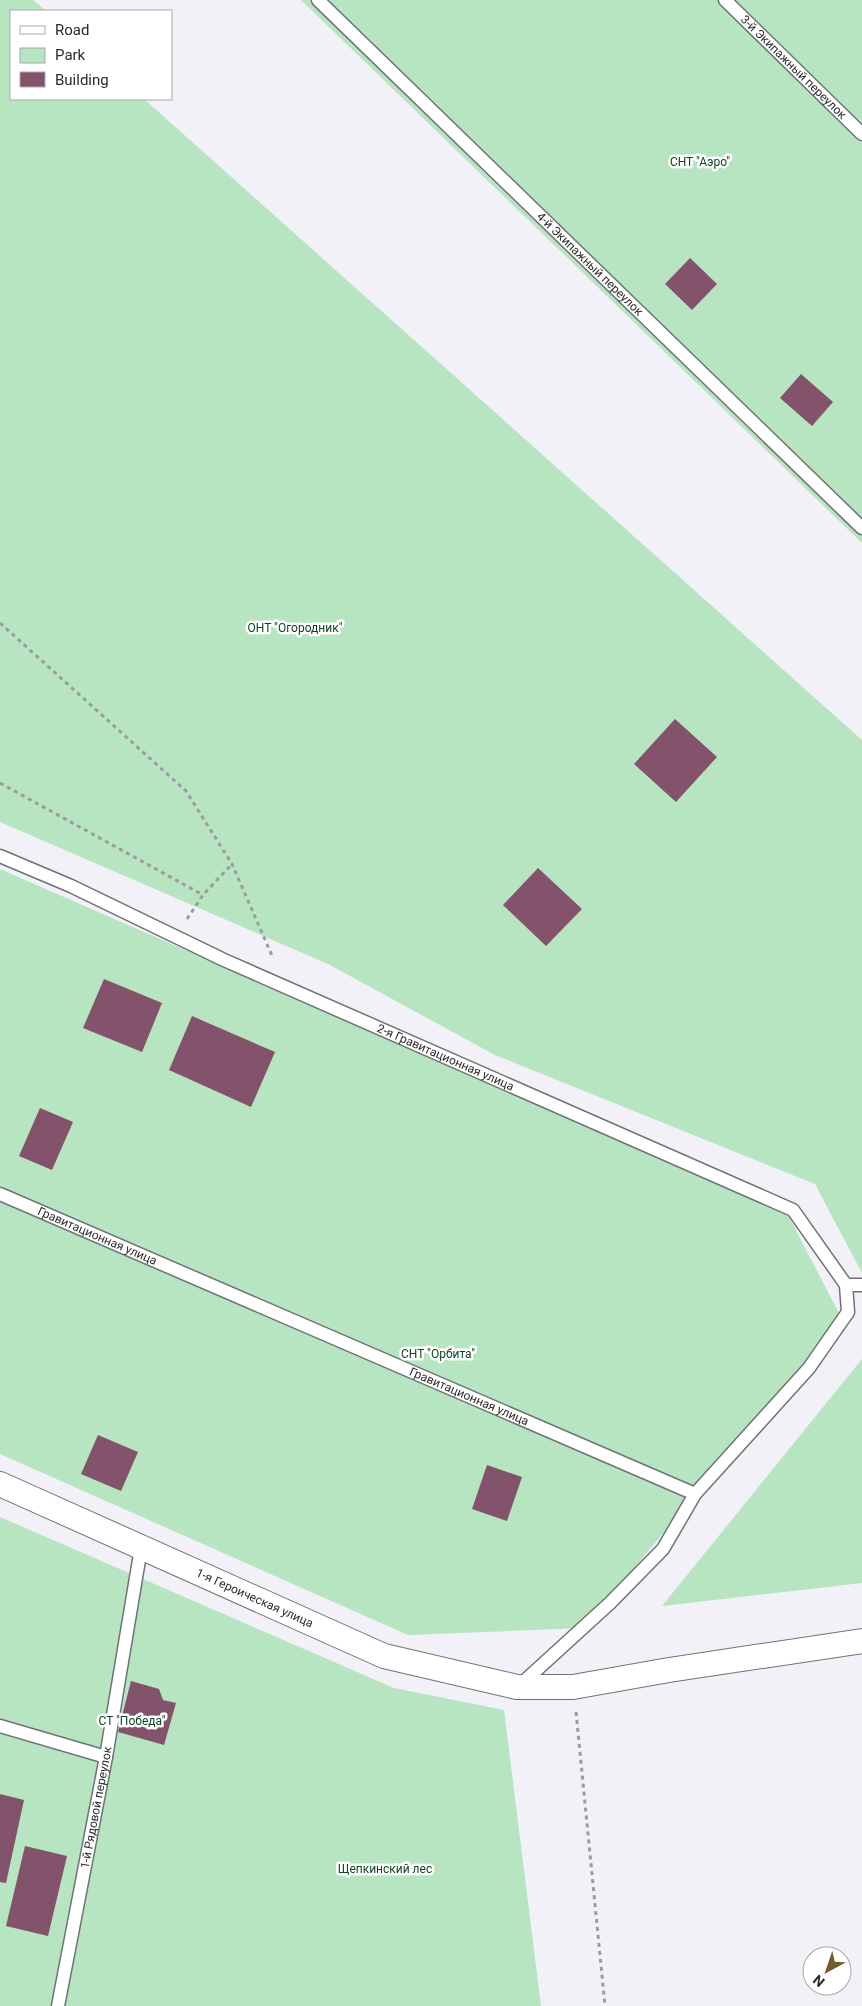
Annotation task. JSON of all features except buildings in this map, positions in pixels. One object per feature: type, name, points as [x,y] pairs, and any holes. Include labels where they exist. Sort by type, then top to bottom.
[{"type":"street","name":"1-я Героическая улица","points":[[0,1484],[384,1656],[517,1687],[573,1687],[670,1670],[862,1641]]},
{"type":"lane","name":"4-й Экипажный переулок","points":[[318,0],[862,528]]},
{"type":"lane","name":"3-й Экипажный переулок","points":[[726,0],[862,134]]},
{"type":"lane","name":"2-я Гравитационная улица","points":[[0,856],[71,886],[224,960],[793,1210],[846,1286]]},
{"type":"lane","name":"Гравитационная улица","points":[[0,1194],[695,1494]]},
{"type":"lane","points":[[517,1687],[610,1603],[663,1549],[695,1494],[809,1368],[848,1312],[846,1286],[862,1285]]},
{"type":"lane","name":"1-й Рядовой переулок","points":[[58,2006],[106,1757],[141,1548]]},
{"type":"lane","points":[[0,1726],[106,1757]]},
{"type":"path","points":[[0,623],[186,791],[232,864],[285,986]]},
{"type":"path","points":[[0,783],[203,895]]},
{"type":"path","points":[[176,937],[203,895],[232,864]]},
{"type":"path","points":[[573,1687],[605,2006]]},
{"type":"green space","name":"ОНТ \"Огородник\"","points":[[0,0],[33,0],[45,10],[10,10],[10,100],[145,100],[862,740],[862,1273],[815,1184],[495,1055],[328,964],[0,822]]},
{"type":"green space","name":"СНТ \"Аэро\"","points":[[301,0],[862,0],[862,543]]},
{"type":"green space","name":"СНТ \"Орбита\"","points":[[0,869],[787,1213],[842,1319],[584,1628],[408,1635],[0,1454]]},
{"type":"green space","points":[[862,1359],[862,1583],[662,1606]]},
{"type":"green space","points":[[0,1517],[394,1688],[504,1710],[541,2006],[0,2006]]},
{"type":"park label","name":"СТ \"Победа\"","points":[[132,1721]]},
{"type":"park label","name":"Щепкинский лес","points":[[385,1869]]}]
